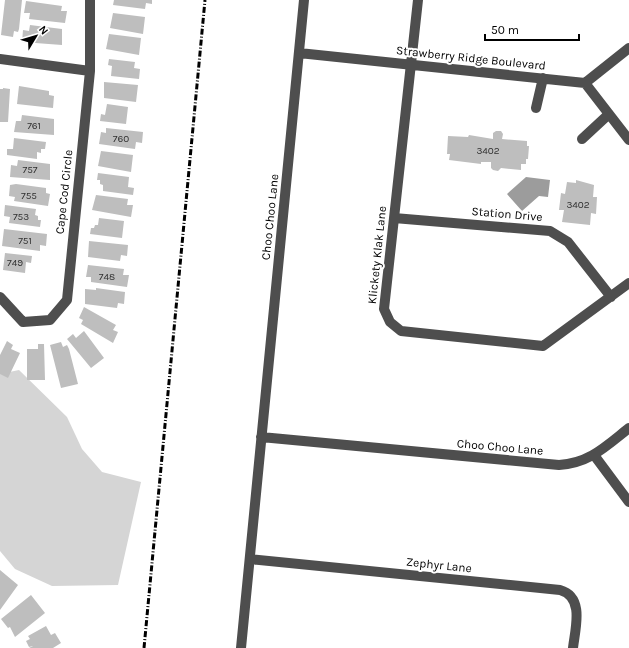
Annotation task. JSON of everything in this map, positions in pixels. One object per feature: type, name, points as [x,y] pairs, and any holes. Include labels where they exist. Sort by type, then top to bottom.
[{"type":"street","name":"Cape Cod Circle","points":[[0,297],[24,322],[50,320],[67,300],[90,71],[90,0]]},
{"type":"street","name":"Choo Choo Lane","points":[[241,648],[304,0]]},
{"type":"street","name":"Klickety Klak Lane","points":[[418,0],[412,66],[384,309],[390,322],[401,331],[543,346],[629,283]]},
{"type":"street","points":[[629,48],[585,83],[629,140]]},
{"type":"street","name":"Strawberry Ridge Boulevard","points":[[299,53],[585,83]]},
{"type":"street","points":[[0,59],[90,71]]},
{"type":"street","points":[[536,108],[542,78]]},
{"type":"street","points":[[582,139],[609,114]]},
{"type":"street","name":"Station Drive","points":[[394,218],[550,231],[568,242],[611,297]]},
{"type":"street","name":"Choo Choo Lane","points":[[261,437],[559,465],[582,462],[594,455],[629,428]]},
{"type":"street","points":[[594,455],[629,502]]},
{"type":"street","name":"Zephyr Lane","points":[[250,559],[560,590],[569,594],[576,605],[573,648]]},
{"type":"shaded area","points":[[526,177],[550,180],[548,197],[539,196],[522,211],[507,194]]},
{"type":"shaded area","points":[[19,370],[67,417],[82,449],[102,472],[141,482],[118,585],[52,586],[15,569],[0,551],[0,374]]},
{"type":"building","points":[[5,0],[22,0],[19,29],[18,32],[14,31],[13,37],[1,35]]},
{"type":"building","points":[[114,0],[152,0],[152,4],[146,3],[145,9],[113,5]]},
{"type":"building","points":[[26,1],[62,6],[61,11],[67,11],[65,23],[29,19],[30,13],[24,13]]},
{"type":"building","points":[[113,13],[145,17],[143,34],[110,28]]},
{"type":"building","points":[[30,25],[62,29],[62,45],[22,42],[23,30],[29,31]]},
{"type":"building","points":[[109,34],[141,38],[139,55],[106,49]]},
{"type":"building","points":[[109,59],[135,62],[134,68],[140,69],[139,79],[111,76],[112,66],[108,65]]},
{"type":"building","points":[[104,82],[138,85],[136,102],[104,98]]},
{"type":"building","points":[[19,86],[49,91],[49,95],[54,96],[53,108],[17,104]]},
{"type":"building","points":[[0,89],[10,89],[8,122],[0,122]]},
{"type":"building","points":[[107,104],[128,107],[126,124],[100,121],[101,114],[105,115]]},
{"type":"building","points":[[22,115],[54,119],[54,135],[14,132],[16,121],[21,121]]},
{"type":"building","points":[[106,128],[143,132],[142,143],[136,142],[135,149],[99,144],[101,132],[106,133]]},
{"type":"building","points":[[496,131],[501,131],[503,134],[502,139],[527,141],[527,146],[529,146],[528,159],[526,159],[526,164],[521,164],[521,170],[501,168],[498,171],[491,168],[491,162],[481,162],[481,164],[449,160],[450,154],[447,154],[448,136],[468,137],[469,135],[493,139],[493,133]]},
{"type":"building","points":[[14,138],[46,142],[45,149],[41,149],[41,153],[37,152],[37,159],[7,155],[7,149],[13,149]]},
{"type":"building","points":[[101,151],[133,155],[131,172],[98,166]]},
{"type":"building","points":[[18,160],[50,164],[50,180],[10,177],[11,165],[17,166]]},
{"type":"building","points":[[98,173],[129,177],[128,187],[134,188],[133,195],[103,191],[103,185],[100,184],[100,180],[97,180]]},
{"type":"building","points":[[576,180],[594,185],[593,197],[597,197],[596,214],[591,213],[590,225],[562,222],[564,210],[559,210],[561,193],[565,194],[567,182],[576,183]]},
{"type":"building","points":[[16,184],[46,188],[46,193],[50,194],[48,206],[14,201],[15,197],[9,196],[10,185]]},
{"type":"building","points":[[96,195],[128,199],[127,205],[133,205],[131,217],[92,210]]},
{"type":"building","points":[[5,205],[36,209],[35,215],[38,216],[38,220],[41,220],[40,227],[9,223],[10,217],[4,216]]},
{"type":"building","points":[[99,218],[124,221],[122,238],[90,234],[91,228],[98,225]]},
{"type":"building","points":[[4,229],[47,234],[46,246],[40,245],[40,251],[2,246]]},
{"type":"building","points":[[89,241],[128,245],[127,256],[121,255],[120,261],[88,257]]},
{"type":"building","points":[[5,253],[32,256],[31,263],[26,262],[25,273],[3,270]]},
{"type":"building","points":[[88,265],[124,269],[123,275],[129,275],[127,287],[91,282],[91,277],[86,277]]},
{"type":"building","points":[[96,288],[125,292],[124,304],[118,303],[117,308],[85,304],[85,289],[96,290]]},
{"type":"building","points":[[84,307],[116,325],[113,330],[118,332],[113,343],[81,324],[83,320],[79,318]]},
{"type":"building","points":[[84,331],[104,358],[91,368],[67,339],[73,334],[76,338]]},
{"type":"building","points":[[7,341],[13,345],[11,349],[20,353],[8,378],[0,374],[0,355]]},
{"type":"building","points":[[61,342],[63,347],[67,345],[69,349],[78,384],[61,388],[50,345]]},
{"type":"building","points":[[38,344],[44,344],[45,380],[27,380],[27,349],[38,349]]},
{"type":"building","points":[[0,570],[18,585],[0,610]]},
{"type":"building","points":[[31,595],[45,613],[15,637],[10,627],[8,628],[1,619]]},
{"type":"building","points":[[46,626],[51,635],[55,633],[61,643],[53,648],[29,648],[33,646],[29,647],[26,641],[30,639],[28,636]]},
{"type":"railway","points":[[144,648],[205,0]]}]
